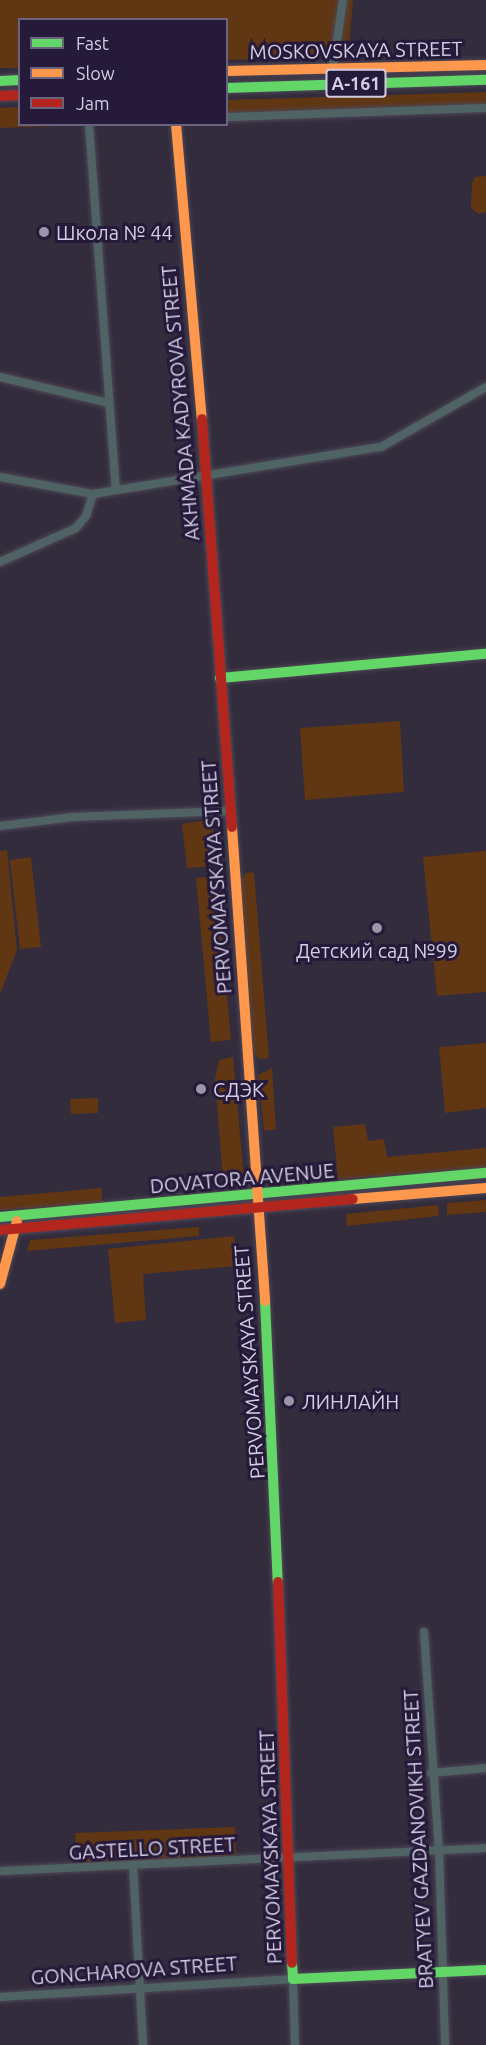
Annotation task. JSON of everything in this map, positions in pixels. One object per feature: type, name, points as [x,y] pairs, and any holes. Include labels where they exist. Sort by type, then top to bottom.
[{"type":"main road","name":"MOSKOVSKAYA STREET","points":[[228,71],[486,65]]},
{"type":"main road","points":[[0,81],[18,80]]},
{"type":"main road","name":"MOSKOVSKAYA STREET","points":[[228,88],[486,80]]},
{"type":"main road","points":[[0,96],[18,95]]},
{"type":"main road","name":"AKHMADA KADYROVA STREET","points":[[176,126],[207,477],[220,678]]},
{"type":"main road","points":[[220,678],[486,654]]},
{"type":"main road","name":"PERVOMAYSKAYA STREET","points":[[220,678],[270,1374],[293,1979]]},
{"type":"main road","name":"DOVATORA AVENUE","points":[[0,1217],[486,1173]]},
{"type":"main road","name":"DOVATORA AVENUE","points":[[0,1230],[257,1210],[486,1188]]},
{"type":"main road","points":[[0,1284],[18,1214]]},
{"type":"main road","name":"GONCHAROVA STREET","points":[[293,1979],[486,1970]]},
{"type":"street","points":[[333,67],[343,0]]},
{"type":"street","points":[[228,117],[486,108]]},
{"type":"street","points":[[89,126],[116,490]]},
{"type":"street","points":[[0,377],[108,403]]},
{"type":"street","points":[[0,477],[93,494],[381,447],[486,387]]},
{"type":"street","points":[[0,562],[76,528],[86,516],[93,494]]},
{"type":"street","points":[[0,826],[73,817],[228,811]]},
{"type":"street","name":"BRATYEV GAZDANOVIKH STREET","points":[[424,1632],[431,1773],[439,1850],[445,2045]]},
{"type":"street","points":[[431,1773],[486,1768]]},
{"type":"street","name":"GASTELLO STREET","points":[[0,1870],[486,1848]]},
{"type":"street","points":[[133,1865],[143,2045]]},
{"type":"street","name":"GONCHAROVA STREET","points":[[0,1997],[293,1979]]},
{"type":"street","name":"PERVOMAYSKAYA STREET","points":[[293,1979],[295,2045]]},
{"type":"shaded area","points":[[0,0],[353,0],[348,56],[228,60],[228,18],[18,18],[18,68],[0,68]]},
{"type":"shaded area","points":[[486,92],[486,109],[228,118],[228,100]]},
{"type":"shaded area","points":[[18,107],[18,126],[58,126],[0,128],[0,108]]},
{"type":"shaded area","points":[[486,176],[486,212],[479,214],[471,208],[472,183],[475,177]]},
{"type":"shaded area","points":[[400,721],[404,792],[305,800],[300,728]]},
{"type":"shaded area","points":[[212,819],[217,866],[187,868],[182,824]]},
{"type":"shaded area","points":[[7,850],[17,950],[0,994],[0,851]]},
{"type":"shaded area","points":[[486,851],[486,992],[437,996],[423,857]]},
{"type":"shaded area","points":[[31,857],[41,947],[20,949],[10,860]]},
{"type":"shaded area","points":[[254,872],[269,1058],[260,1059],[253,1053],[240,881],[246,873]]},
{"type":"shaded area","points":[[216,876],[231,1040],[211,1042],[196,878]]},
{"type":"shaded area","points":[[486,1043],[486,1108],[445,1113],[439,1047]]},
{"type":"shaded area","points":[[233,1057],[244,1178],[223,1180],[215,1079],[219,1060]]},
{"type":"shaded area","points":[[272,1068],[276,1129],[264,1131],[258,1075]]},
{"type":"shaded area","points":[[98,1098],[98,1113],[71,1114],[70,1099]]},
{"type":"shaded area","points":[[365,1124],[368,1141],[384,1139],[387,1157],[486,1148],[486,1168],[338,1179],[333,1127]]},
{"type":"shaded area","points":[[102,1188],[102,1203],[0,1210],[0,1197]]},
{"type":"shaded area","points":[[486,1200],[486,1212],[447,1215],[447,1203]]},
{"type":"shaded area","points":[[438,1205],[439,1216],[347,1226],[346,1214]]},
{"type":"shaded area","points":[[199,1227],[199,1236],[27,1251],[30,1240]]},
{"type":"shaded area","points":[[234,1236],[237,1266],[143,1274],[146,1320],[115,1323],[108,1249]]},
{"type":"shaded area","points":[[235,1827],[236,1861],[77,1867],[75,1833]]},
{"type":"traffic: fast","points":[[0,81],[18,80]]},
{"type":"traffic: fast","points":[[228,88],[486,80]]},
{"type":"traffic: fast","points":[[220,678],[486,654]]},
{"type":"traffic: fast","points":[[0,1217],[486,1173]]},
{"type":"traffic: fast","points":[[265,1301],[278,1582]]},
{"type":"traffic: fast","points":[[292,1963],[293,1979],[486,1970]]},
{"type":"traffic: slow","points":[[228,71],[486,65]]},
{"type":"traffic: slow","points":[[176,126],[202,419]]},
{"type":"traffic: slow","points":[[232,827],[265,1301]]},
{"type":"traffic: slow","points":[[353,1199],[486,1188]]},
{"type":"traffic: slow","points":[[0,1284],[17,1221]]},
{"type":"traffic: jam","points":[[0,96],[18,95]]},
{"type":"traffic: jam","points":[[202,419],[232,827]]},
{"type":"traffic: jam","points":[[0,1230],[353,1199]]},
{"type":"traffic: jam","points":[[278,1582],[292,1963]]},
{"type":"place","name":"Школа № 44","points":[[44,232]]},
{"type":"place","name":"Детский сад №99","points":[[377,928]]},
{"type":"place","name":"СДЭК","points":[[201,1089]]},
{"type":"place","name":"ЛИНЛАЙН","points":[[289,1401]]}]
